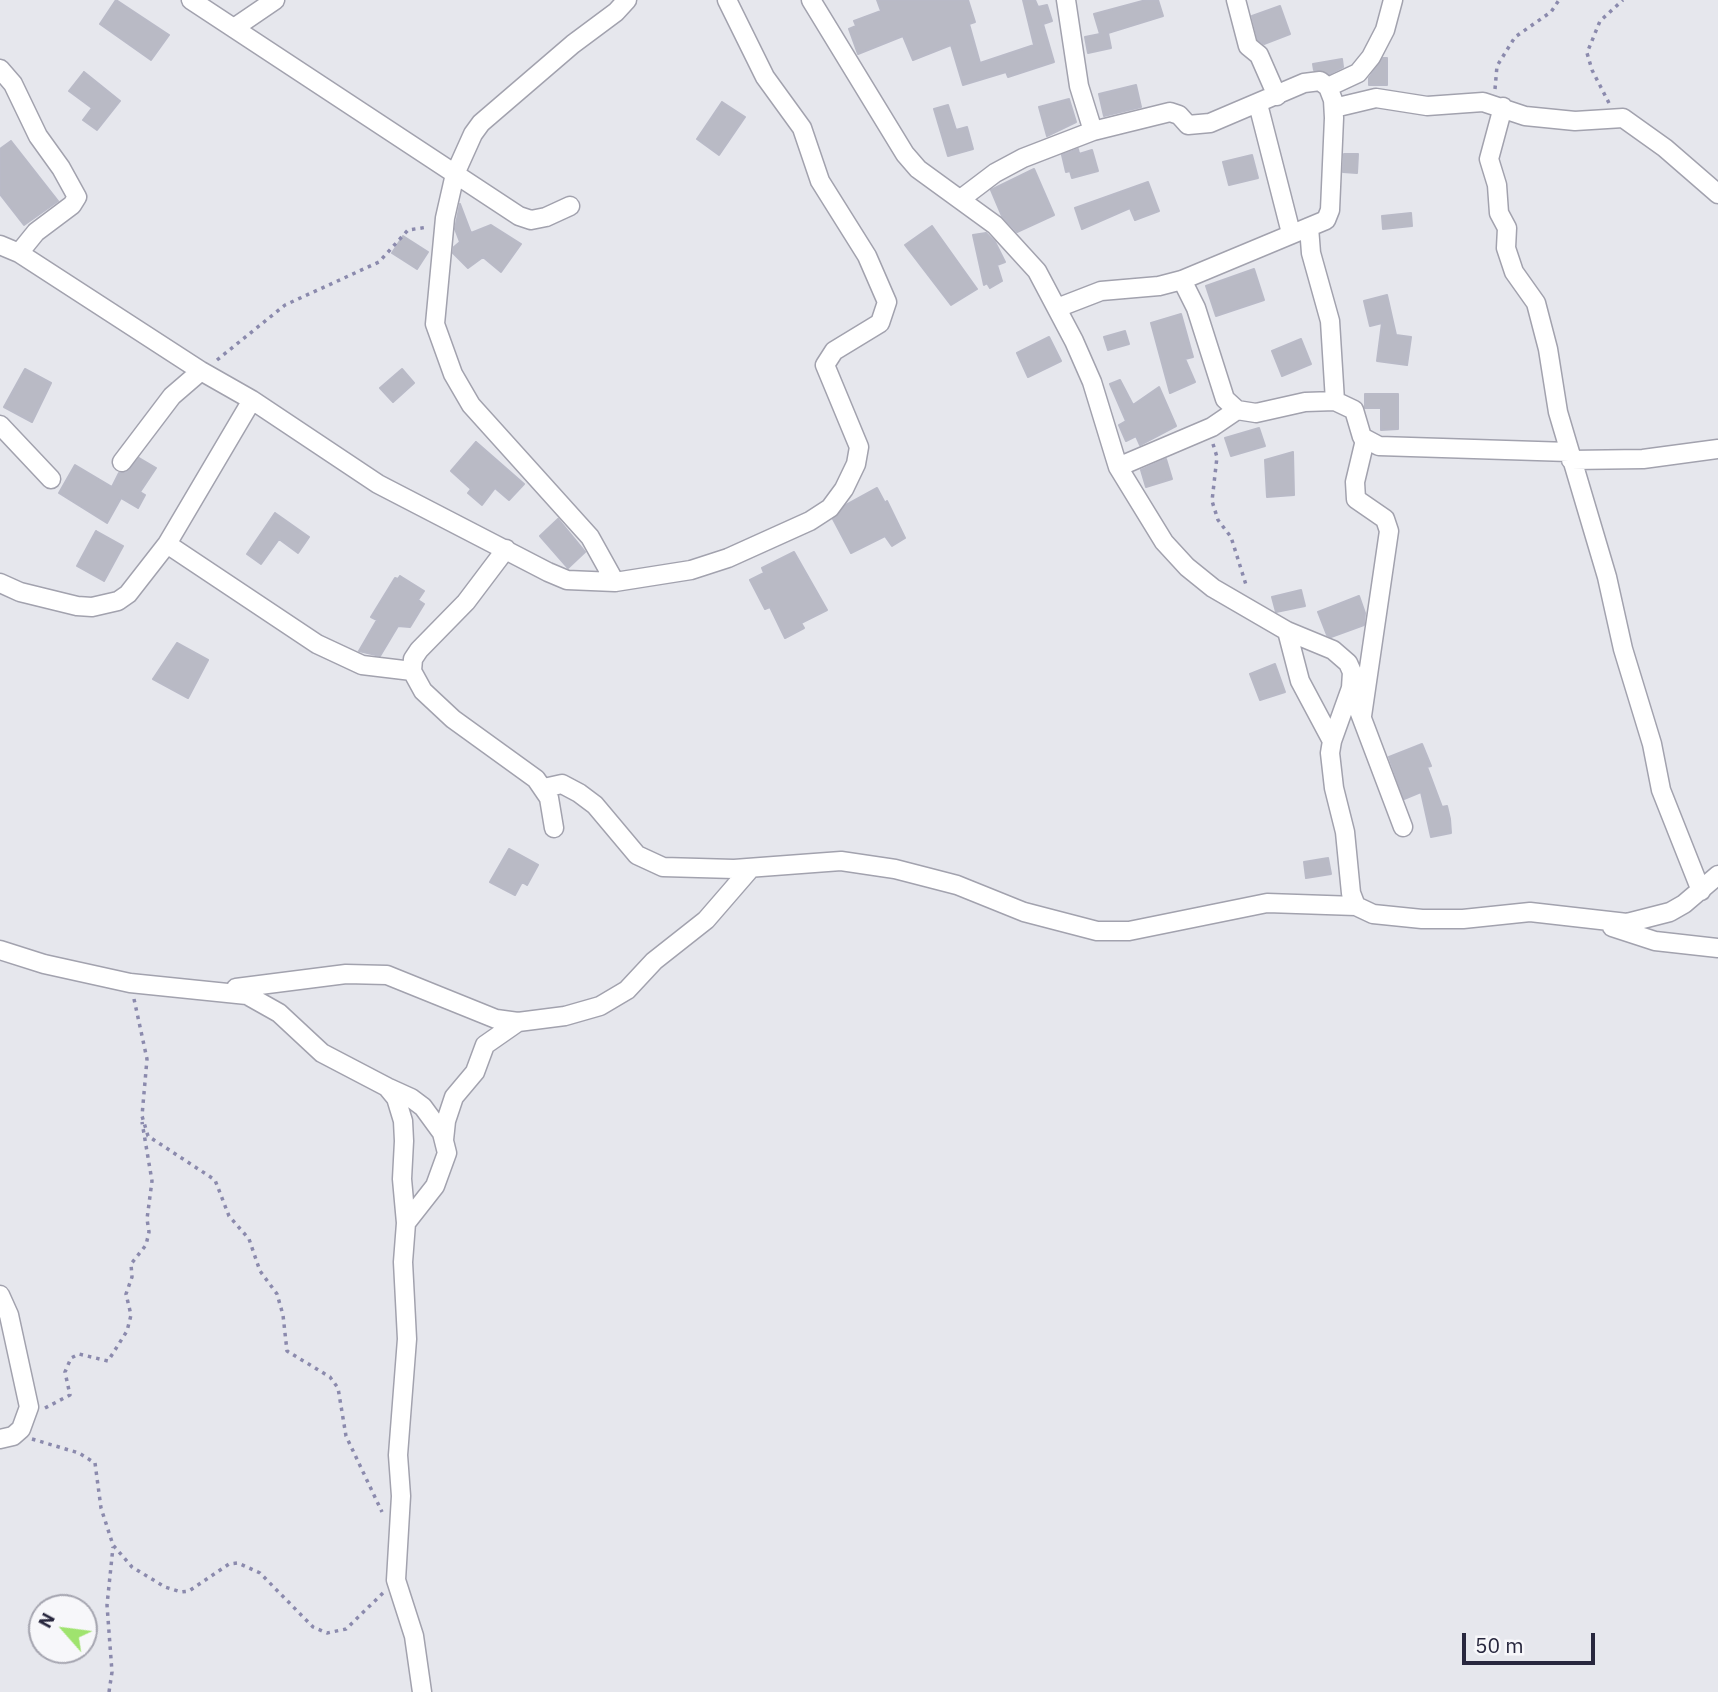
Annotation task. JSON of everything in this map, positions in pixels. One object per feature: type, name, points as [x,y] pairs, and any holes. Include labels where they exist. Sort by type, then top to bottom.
[{"type":"street","points":[[191,0],[519,216],[531,220],[547,217],[570,206]]},
{"type":"street","points":[[234,28],[275,0]]},
{"type":"street","points":[[615,582],[590,537],[486,423],[453,374],[435,324],[443,228],[455,174],[472,134],[481,123],[573,44],[616,12],[626,0]]},
{"type":"street","points":[[0,245],[19,253],[378,484],[567,580],[615,582],[691,570],[728,558],[810,522],[830,508],[852,475],[859,447],[857,436],[826,372],[826,362],[834,351],[872,331],[886,312],[887,302],[878,276],[828,199],[802,128],[765,77],[727,0]]},
{"type":"street","points":[[811,0],[905,154],[928,178],[962,198],[1018,248],[1037,271],[1058,308],[1092,383],[1118,467],[1141,509],[1164,542],[1187,567],[1213,588],[1287,631],[1309,638],[1341,656],[1352,672],[1350,693],[1332,741],[1334,788],[1345,832],[1349,880],[1356,906]]},
{"type":"street","points":[[1066,0],[1076,74],[1093,131]]},
{"type":"street","points":[[1328,87],[1358,73],[1371,57],[1385,30],[1393,0]]},
{"type":"street","points":[[1239,2],[1248,46],[1259,55],[1277,96]]},
{"type":"street","points":[[0,69],[13,84],[38,136],[61,168],[77,197],[72,205],[36,232],[19,253]]},
{"type":"street","points":[[962,198],[995,173],[1023,158],[1093,131],[1170,112],[1179,115],[1188,125],[1210,123],[1313,80],[1328,87],[1334,108],[1329,214],[1326,220],[1182,280],[1159,286],[1101,291],[1058,308]]},
{"type":"street","points":[[1334,108],[1376,98],[1415,106],[1469,102],[1500,106],[1525,116],[1575,121],[1616,117],[1628,121],[1665,148],[1718,194]]},
{"type":"street","points":[[1258,104],[1291,233]]},
{"type":"street","points":[[1500,106],[1489,164],[1497,185],[1499,213],[1507,228],[1506,248],[1517,277],[1536,303],[1570,456],[1607,577],[1623,649],[1652,744],[1661,790],[1701,891]]},
{"type":"street","points":[[1309,227],[1311,253],[1331,321],[1335,401]]},
{"type":"street","points":[[1182,280],[1196,308],[1225,399],[1237,411]]},
{"type":"street","points":[[122,462],[172,396],[201,371]]},
{"type":"street","points":[[0,583],[77,606],[105,606],[128,594],[167,544],[251,400]]},
{"type":"street","points":[[1118,467],[1206,429],[1237,411],[1256,413],[1305,402],[1335,401],[1354,410],[1365,440],[1354,482],[1356,499],[1385,519],[1390,531],[1362,716]]},
{"type":"street","points":[[0,425],[51,478]]},
{"type":"street","points":[[1365,440],[1379,446],[1643,459],[1718,449]]},
{"type":"street","points":[[167,544],[317,644],[362,665],[412,671]]},
{"type":"street","points":[[506,549],[466,602],[419,650],[413,659],[412,671],[423,691],[453,719],[527,771],[544,788],[555,828]]},
{"type":"street","points":[[1287,631],[1300,681],[1332,741]]},
{"type":"street","points":[[1350,693],[1362,716],[1402,827]]},
{"type":"street","points":[[544,788],[562,784],[579,793],[595,805],[626,844],[651,863],[678,868],[751,868],[841,861],[895,869],[957,885],[1024,912],[1097,931],[1129,931],[1267,903],[1356,906],[1373,914],[1422,919],[1463,919],[1530,912],[1604,923],[1655,941],[1718,948]]},
{"type":"street","points":[[221,990],[346,974],[387,975],[496,1019],[517,1022],[579,1013],[600,1006],[627,990],[653,961],[706,920],[751,868]]},
{"type":"street","points":[[1604,923],[1644,921],[1670,912],[1701,891],[1718,875]]},
{"type":"street","points":[[0,950],[44,964],[131,984],[221,990],[260,1000],[322,1053],[411,1098],[423,1107],[444,1140]]},
{"type":"street","points":[[405,1223],[423,1204],[440,1176],[447,1153],[444,1140],[446,1121],[454,1097],[475,1072],[490,1038],[517,1022]]},
{"type":"street","points":[[387,1087],[396,1098],[403,1121],[402,1180],[405,1223],[403,1262],[407,1339],[398,1455],[401,1496],[396,1580],[414,1636],[422,1692]]},
{"type":"street","points":[[0,1295],[9,1315],[26,1382],[28,1416],[8,1436]]},
{"type":"path","points":[[1500,106],[1494,73],[1505,51],[1515,37],[1551,12],[1559,0]]},
{"type":"path","points":[[1616,117],[1592,70],[1587,52],[1600,21],[1623,0]]},
{"type":"path","points":[[201,371],[285,305],[379,262],[408,230],[443,228]]},
{"type":"path","points":[[1206,429],[1217,457],[1211,492],[1216,514],[1231,537],[1254,612]]},
{"type":"path","points":[[28,1416],[70,1395],[65,1372],[71,1358],[79,1354],[108,1361],[127,1331],[131,1315],[126,1294],[132,1277],[131,1264],[146,1245],[149,1232],[147,1219],[152,1181],[142,1116],[148,1069],[131,984]]},
{"type":"path","points":[[142,1116],[153,1141],[215,1180],[229,1216],[249,1239],[260,1271],[277,1294],[283,1315],[287,1351],[330,1377],[338,1388],[346,1436],[381,1509],[397,1535]]},
{"type":"path","points":[[8,1436],[79,1453],[94,1463],[102,1508],[113,1545],[107,1605],[112,1671],[108,1692]]},
{"type":"path","points":[[113,1545],[132,1567],[165,1587],[181,1592],[198,1586],[229,1564],[244,1565],[260,1573],[313,1627],[327,1633],[346,1629],[396,1580]]},
{"type":"building","points":[[116,0],[169,35],[151,60],[100,24]]},
{"type":"building","points":[[877,0],[968,0],[975,22],[969,24],[980,63],[1034,45],[1023,0],[1035,0],[1038,7],[1047,5],[1052,21],[1043,24],[1054,62],[1008,77],[1006,72],[963,85],[951,45],[913,60],[903,36],[858,54],[849,29],[856,26],[854,21],[881,11]]},
{"type":"building","points":[[1146,0],[1158,0],[1163,16],[1108,33],[1111,48],[1088,53],[1085,37],[1100,34],[1094,14]]},
{"type":"building","points":[[1280,6],[1290,34],[1264,44],[1258,40],[1252,16]]},
{"type":"building","points":[[1383,58],[1387,58],[1387,85],[1369,85],[1369,78]]},
{"type":"building","points":[[1342,59],[1343,67],[1329,74],[1314,70],[1313,64]]},
{"type":"building","points":[[84,72],[120,101],[97,130],[83,120],[92,108],[69,91]]},
{"type":"building","points":[[1136,85],[1141,107],[1104,116],[1099,94]]},
{"type":"building","points":[[1069,99],[1076,122],[1047,136],[1039,107]]},
{"type":"building","points":[[722,102],[745,117],[719,155],[697,139]]},
{"type":"building","points":[[948,105],[956,130],[967,127],[973,149],[948,156],[934,109]]},
{"type":"building","points":[[11,141],[58,201],[24,225],[0,194],[0,149]]},
{"type":"building","points":[[1078,149],[1079,154],[1092,150],[1098,171],[1072,178],[1070,171],[1066,172],[1062,155]]},
{"type":"building","points":[[1344,154],[1358,154],[1357,173],[1343,172]]},
{"type":"building","points":[[1252,155],[1258,178],[1229,185],[1223,162]]},
{"type":"building","points":[[1034,169],[1054,215],[1017,232],[1002,216],[991,190]]},
{"type":"building","points":[[1148,182],[1159,211],[1135,220],[1130,208],[1082,229],[1075,208]]},
{"type":"building","points":[[460,204],[471,233],[491,225],[521,244],[501,272],[483,257],[468,268],[453,253],[454,247],[460,242],[455,229]]},
{"type":"building","points":[[1411,213],[1412,226],[1383,229],[1382,216]]},
{"type":"building","points":[[932,226],[977,289],[951,305],[905,245]]},
{"type":"building","points":[[986,233],[995,242],[1005,262],[997,265],[1002,281],[990,288],[987,283],[984,285],[973,235]]},
{"type":"building","points":[[403,236],[428,252],[417,269],[392,253]]},
{"type":"building","points":[[1254,269],[1264,300],[1216,316],[1206,286]]},
{"type":"building","points":[[1387,295],[1396,335],[1411,337],[1407,365],[1377,361],[1382,323],[1370,326],[1364,301]]},
{"type":"building","points":[[1181,314],[1193,357],[1185,359],[1195,382],[1170,393],[1151,323]]},
{"type":"building","points":[[1125,331],[1129,344],[1108,350],[1104,337]]},
{"type":"building","points":[[1049,337],[1061,361],[1028,377],[1017,353]]},
{"type":"building","points":[[1301,339],[1311,364],[1282,376],[1272,351]]},
{"type":"building","points":[[25,369],[51,383],[32,422],[4,407]]},
{"type":"building","points":[[402,369],[414,383],[393,402],[380,388]]},
{"type":"building","points":[[1120,380],[1133,405],[1159,387],[1176,426],[1140,445],[1136,436],[1126,441],[1119,425],[1126,421],[1110,384]]},
{"type":"building","points":[[1365,394],[1398,394],[1398,429],[1381,430],[1381,408],[1365,408]]},
{"type":"building","points":[[1259,428],[1265,446],[1231,456],[1225,438]]},
{"type":"building","points":[[476,442],[524,484],[509,500],[495,488],[482,505],[468,493],[471,489],[451,471]]},
{"type":"building","points":[[1293,452],[1294,495],[1267,497],[1265,460]]},
{"type":"building","points":[[139,458],[156,468],[140,492],[145,495],[138,508],[121,498],[107,523],[59,493],[75,465],[112,487],[119,473],[127,472]]},
{"type":"building","points":[[1166,459],[1172,479],[1146,487],[1141,470]]},
{"type":"building","points":[[877,488],[885,503],[887,501],[905,538],[892,546],[885,536],[851,553],[833,519],[846,505]]},
{"type":"building","points":[[275,513],[309,537],[298,553],[279,539],[261,564],[247,554]]},
{"type":"building","points":[[558,519],[585,552],[568,568],[540,536]]},
{"type":"building","points":[[96,531],[123,546],[104,581],[77,566]]},
{"type":"building","points":[[794,552],[827,610],[801,623],[804,628],[785,638],[770,607],[765,609],[750,580],[764,573],[762,568]]},
{"type":"building","points":[[400,576],[424,591],[418,600],[424,604],[410,627],[398,626],[380,656],[359,651],[377,620],[371,617],[395,578]]},
{"type":"building","points":[[1301,590],[1305,606],[1276,612],[1272,597]]},
{"type":"building","points":[[1359,596],[1365,613],[1364,625],[1331,637],[1327,635],[1318,612]]},
{"type":"building","points":[[177,643],[208,660],[188,698],[153,679]]},
{"type":"building","points":[[1275,664],[1285,692],[1260,700],[1250,674]]},
{"type":"building","points":[[1422,744],[1431,766],[1427,767],[1442,807],[1447,806],[1451,833],[1431,837],[1421,792],[1404,799],[1389,757]]},
{"type":"building","points":[[509,849],[538,865],[527,885],[522,882],[515,895],[490,882]]},
{"type":"building","points":[[1328,858],[1331,874],[1306,878],[1304,862]]}]
